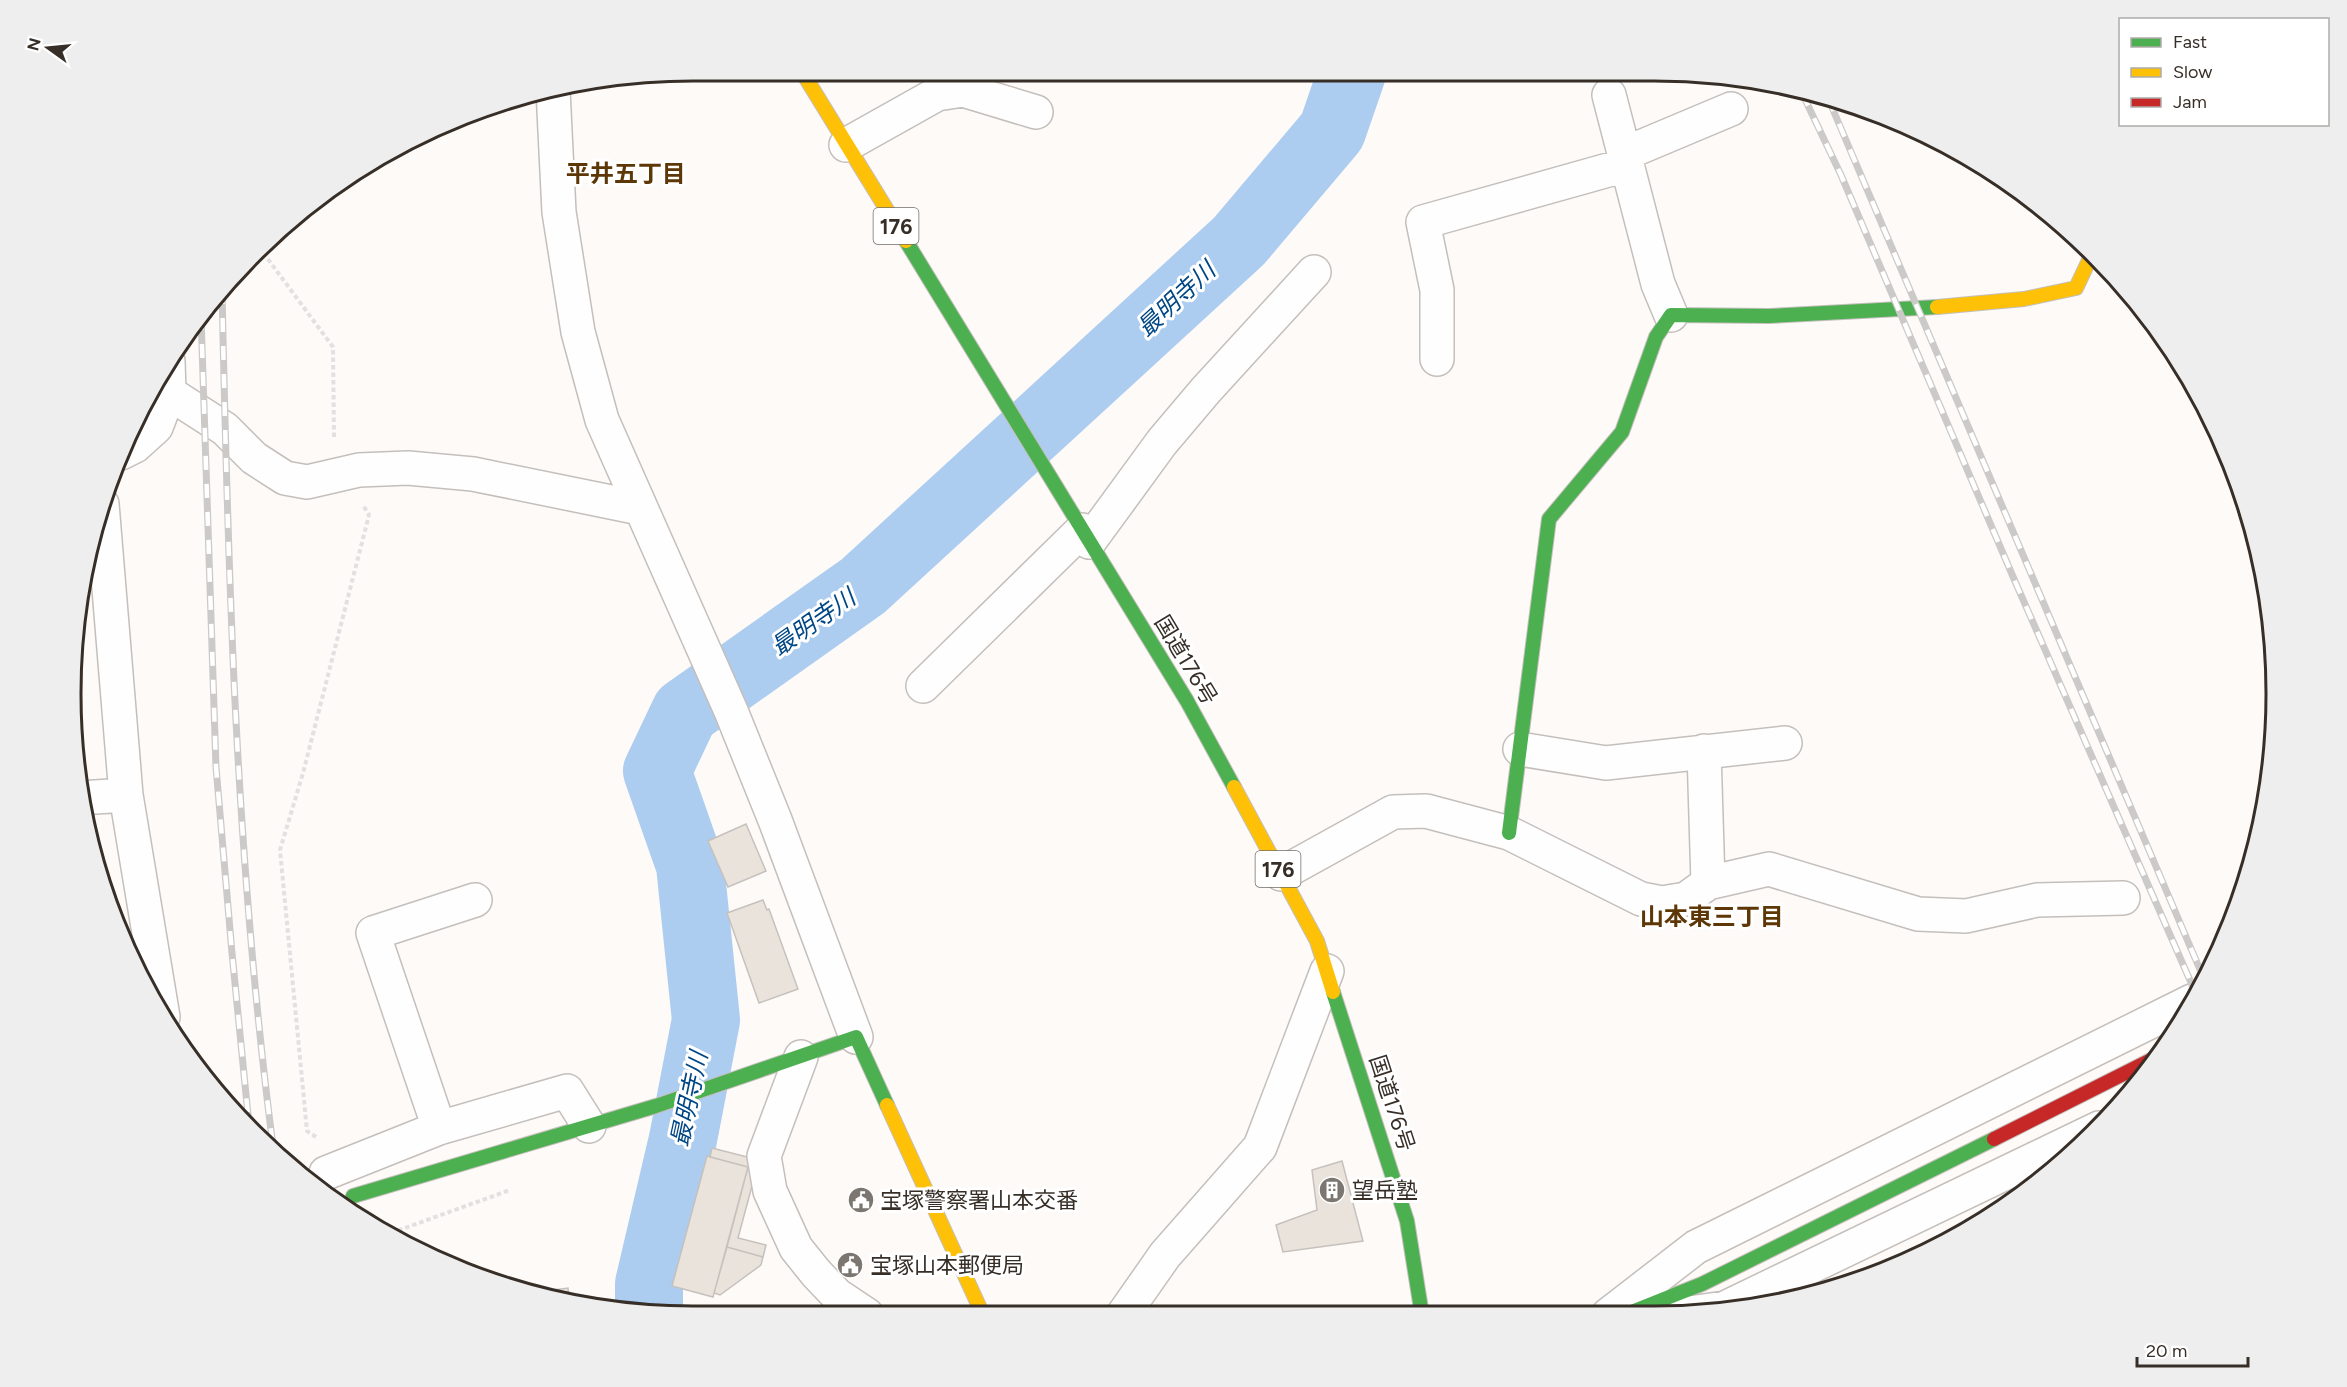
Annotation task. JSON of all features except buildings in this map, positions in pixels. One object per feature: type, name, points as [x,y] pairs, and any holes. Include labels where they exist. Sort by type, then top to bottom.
[{"type":"main road","name":"国道176号","points":[[808,81],[1187,701],[1317,941],[1407,1221],[1421,1306]]},
{"type":"main road","points":[[1509,833],[1549,519],[1622,432],[1656,337],[1671,315],[1719,318],[1989,304],[2076,288],[2088,262]]},
{"type":"main road","points":[[353,1196],[656,1106],[856,1037],[979,1306]]},
{"type":"main road","points":[[1646,1306],[1712,1279],[2139,1066]]},
{"type":"street","points":[[846,145],[937,94],[963,90],[1036,112]]},
{"type":"street","points":[[1609,95],[1658,284],[1671,315]]},
{"type":"street","points":[[553,98],[559,212],[578,332],[602,420],[731,711],[856,1037]]},
{"type":"street","points":[[1437,359],[1437,290],[1423,222],[1625,159],[1731,109]]},
{"type":"street","points":[[923,686],[1086,536],[1177,425],[1314,272]]},
{"type":"street","points":[[169,378],[254,458],[285,478],[307,482],[359,470],[408,468],[473,474],[640,508]]},
{"type":"street","points":[[133,447],[156,427],[167,380]]},
{"type":"street","points":[[104,529],[126,795],[159,992]]},
{"type":"street","points":[[1520,749],[1606,764],[1785,742]]},
{"type":"street","points":[[1704,751],[1708,883]]},
{"type":"street","points":[[90,797],[126,795]]},
{"type":"street","points":[[1281,874],[1393,812],[1426,811],[1509,833],[1641,899],[1662,903],[1686,899],[1708,883],[1769,869],[1918,914],[1966,916],[2037,900],[2123,898]]},
{"type":"street","points":[[439,1128],[373,933],[475,900]]},
{"type":"street","points":[[1129,1306],[1165,1255],[1260,1147],[1327,971]]},
{"type":"street","points":[[1619,1306],[1696,1246],[2180,1007]]},
{"type":"street","points":[[801,1057],[765,1156],[770,1191],[802,1257],[837,1295],[854,1306]]},
{"type":"street","points":[[326,1173],[439,1128],[567,1091],[589,1126]]},
{"type":"street","points":[[1743,1299],[2071,1142]]},
{"type":"path","points":[[265,255],[333,346],[334,439],[345,473],[369,515],[303,773],[280,850],[307,1131],[316,1136],[326,1173]]},
{"type":"waterway","name":"最明寺川","points":[[649,1305],[649,1284],[683,1139],[706,1020],[690,865],[657,771],[685,712],[863,586],[1239,241],[1332,131],[1349,81]]},
{"type":"railway","points":[[1806,101],[1841,175],[2014,579],[2192,985]]},
{"type":"railway","points":[[1832,108],[2200,970]]},
{"type":"railway","points":[[222,303],[231,612],[242,826],[260,1039],[272,1138]]},
{"type":"railway","points":[[201,330],[216,767],[248,1114]]},
{"type":"traffic: fast","points":[[906,241],[1187,701],[1234,787]]},
{"type":"traffic: fast","points":[[1509,833],[1549,519],[1622,432],[1656,337],[1671,315],[1769,316],[1937,307]]},
{"type":"traffic: fast","points":[[1333,992],[1407,1221],[1421,1306]]},
{"type":"traffic: fast","points":[[353,1196],[656,1106],[856,1037],[887,1105]]},
{"type":"traffic: fast","points":[[1647,1306],[1702,1284],[1994,1139]]},
{"type":"traffic: slow","points":[[808,81],[906,241]]},
{"type":"traffic: slow","points":[[1937,307],[2024,299],[2076,288],[2088,262]]},
{"type":"traffic: slow","points":[[1234,787],[1317,941],[1333,992]]},
{"type":"traffic: slow","points":[[887,1105],[979,1306]]},
{"type":"traffic: jam","points":[[1994,1139],[2139,1066]]},
{"type":"place","name":"望岳塾","points":[[1332,1190]]},
{"type":"place","name":"宝塚警察署山本交番","points":[[861,1200]]},
{"type":"place","name":"宝塚山本郵便局","points":[[850,1265]]},
{"type":"district","name":"平井五丁目","points":[[626,173]]},
{"type":"district","name":"山本東三丁目","points":[[1712,916]]}]
